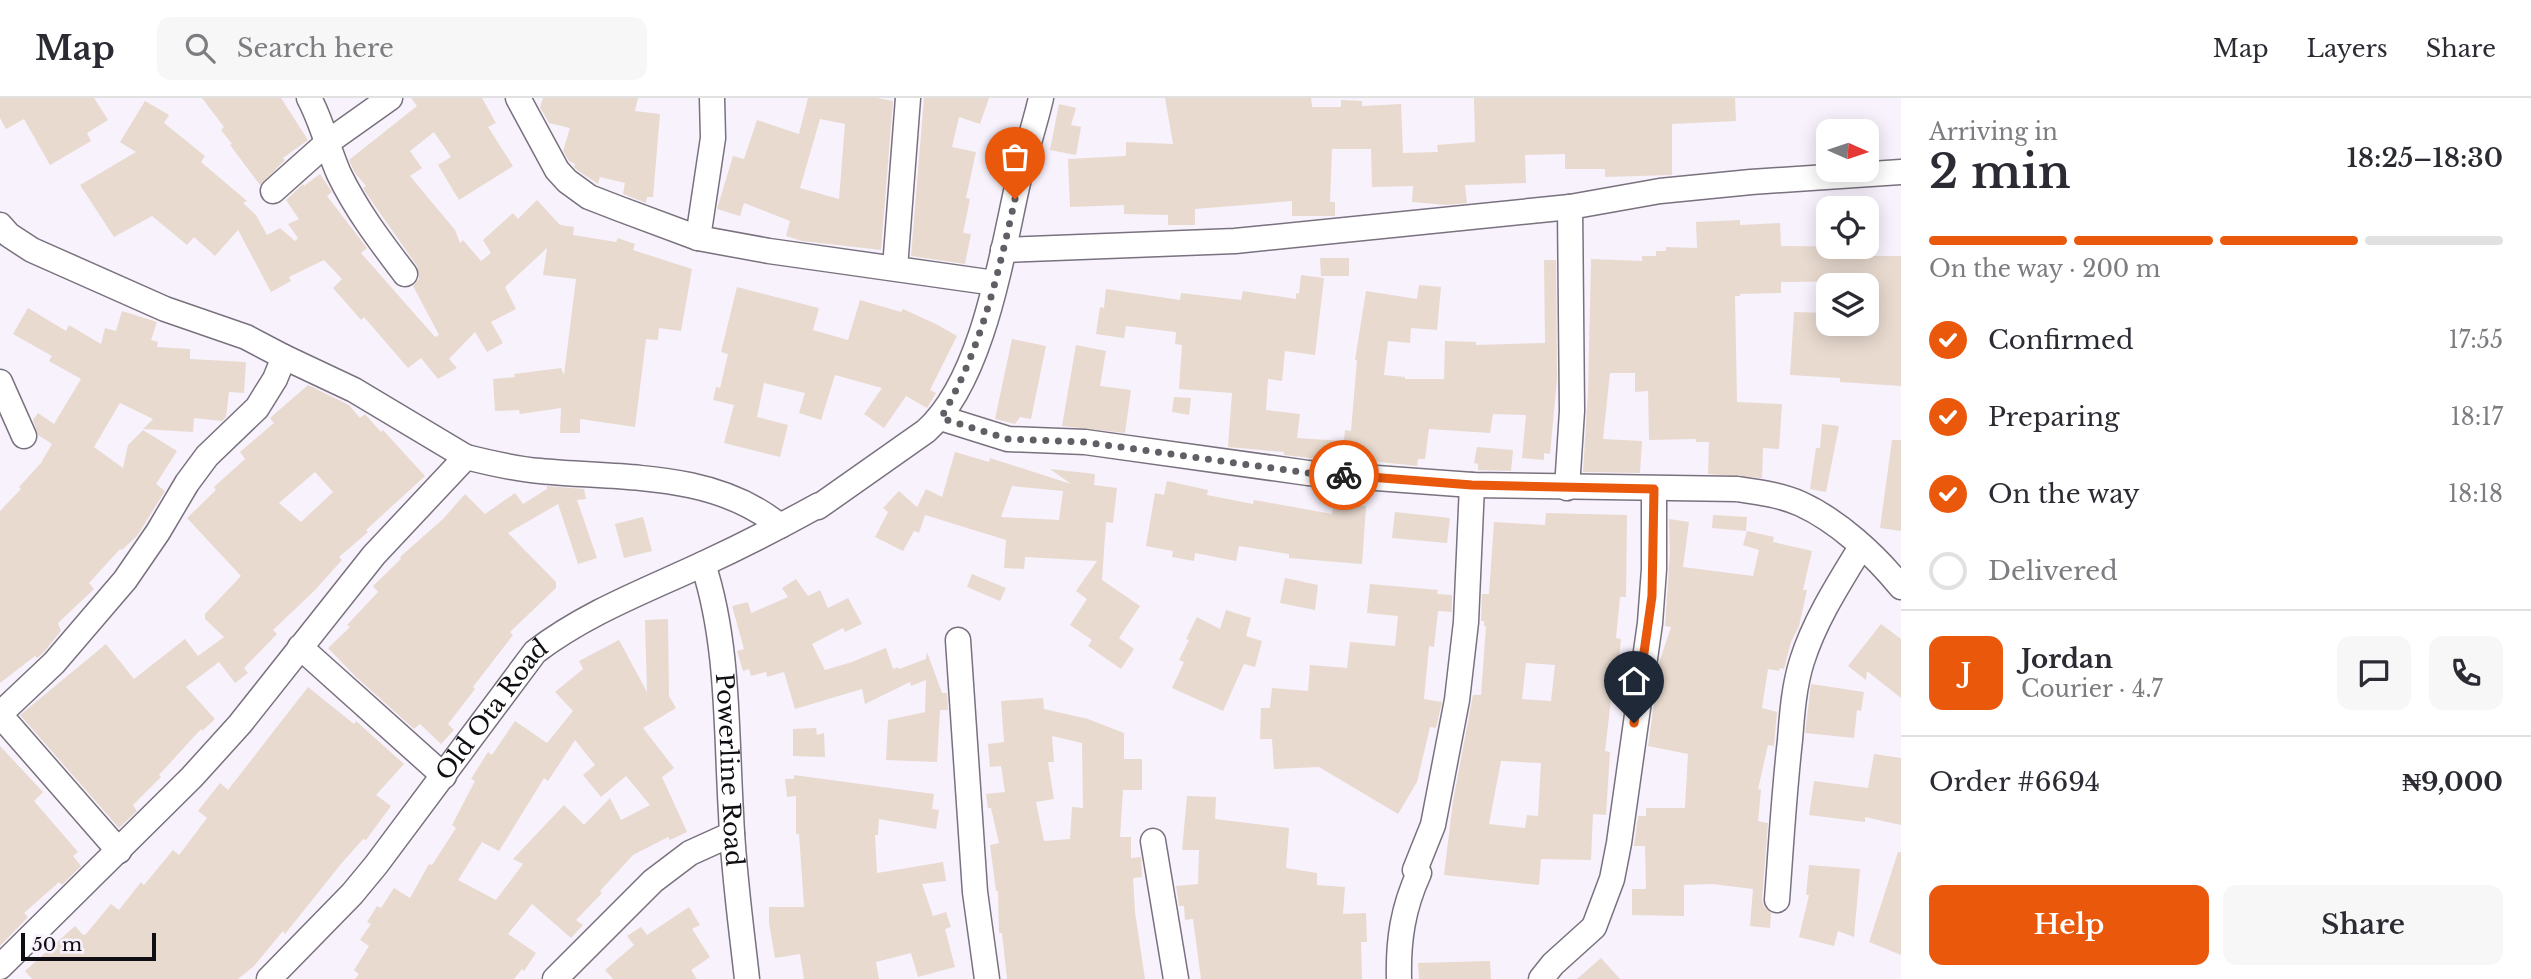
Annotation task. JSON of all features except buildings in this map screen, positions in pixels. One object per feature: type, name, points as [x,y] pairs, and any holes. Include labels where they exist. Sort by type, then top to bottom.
[{"type":"street","points":[[309,98],[338,171],[357,210],[405,274]]},
{"type":"street","points":[[274,191],[328,142],[390,98]]},
{"type":"street","points":[[519,98],[557,170],[589,197],[698,238],[769,251],[995,283]]},
{"type":"street","points":[[698,238],[713,138],[712,98]]},
{"type":"street","points":[[895,268],[908,98]]},
{"type":"street","name":"Old Ota Road","points":[[269,979],[352,894],[397,839],[535,652],[603,609],[703,564],[819,505],[818,507],[941,418],[973,355],[995,283],[1041,98]]},
{"type":"street","points":[[1003,250],[1235,241],[1570,207],[1660,191],[1901,172]]},
{"type":"street","points":[[1567,488],[1572,411],[1570,207]]},
{"type":"street","points":[[0,225],[9,235],[32,250],[164,309],[246,337],[354,390],[466,457],[538,471],[608,475],[709,489],[740,500],[785,524]]},
{"type":"street","points":[[120,851],[0,714],[54,663],[109,600],[158,532],[187,483],[207,456],[257,408],[275,379],[284,356]]},
{"type":"street","points":[[0,382],[24,436]]},
{"type":"street","points":[[941,418],[1008,439],[1084,442],[1308,473],[1472,485],[1737,489],[1760,492],[1814,510],[1898,578]]},
{"type":"street","points":[[0,967],[120,851],[240,724],[374,555],[466,457]]},
{"type":"street","points":[[1399,979],[1400,932],[1415,882],[1415,870],[1433,825],[1457,700],[1466,622],[1472,485]]},
{"type":"street","points":[[1541,979],[1598,916],[1612,879],[1650,623],[1654,569],[1654,489]]},
{"type":"street","points":[[1777,900],[1786,772],[1795,695],[1802,662],[1834,590],[1861,547]]},
{"type":"street","name":"Powerline Road","points":[[703,564],[716,612],[722,660],[732,834],[747,979]]},
{"type":"street","points":[[958,640],[975,892],[987,979]]},
{"type":"street","points":[[300,647],[444,776]]},
{"type":"street","points":[[555,979],[653,881],[690,853],[732,834]]},
{"type":"street","points":[[1153,841],[1176,979]]},
{"type":"way so far","points":[[1015,199],[985,319],[973,355],[941,418],[1008,439],[1084,442],[1308,473],[1344,475]]},
{"type":"route","points":[[1344,475],[1472,485],[1654,489],[1654,569],[1650,623],[1634,723]]}]
